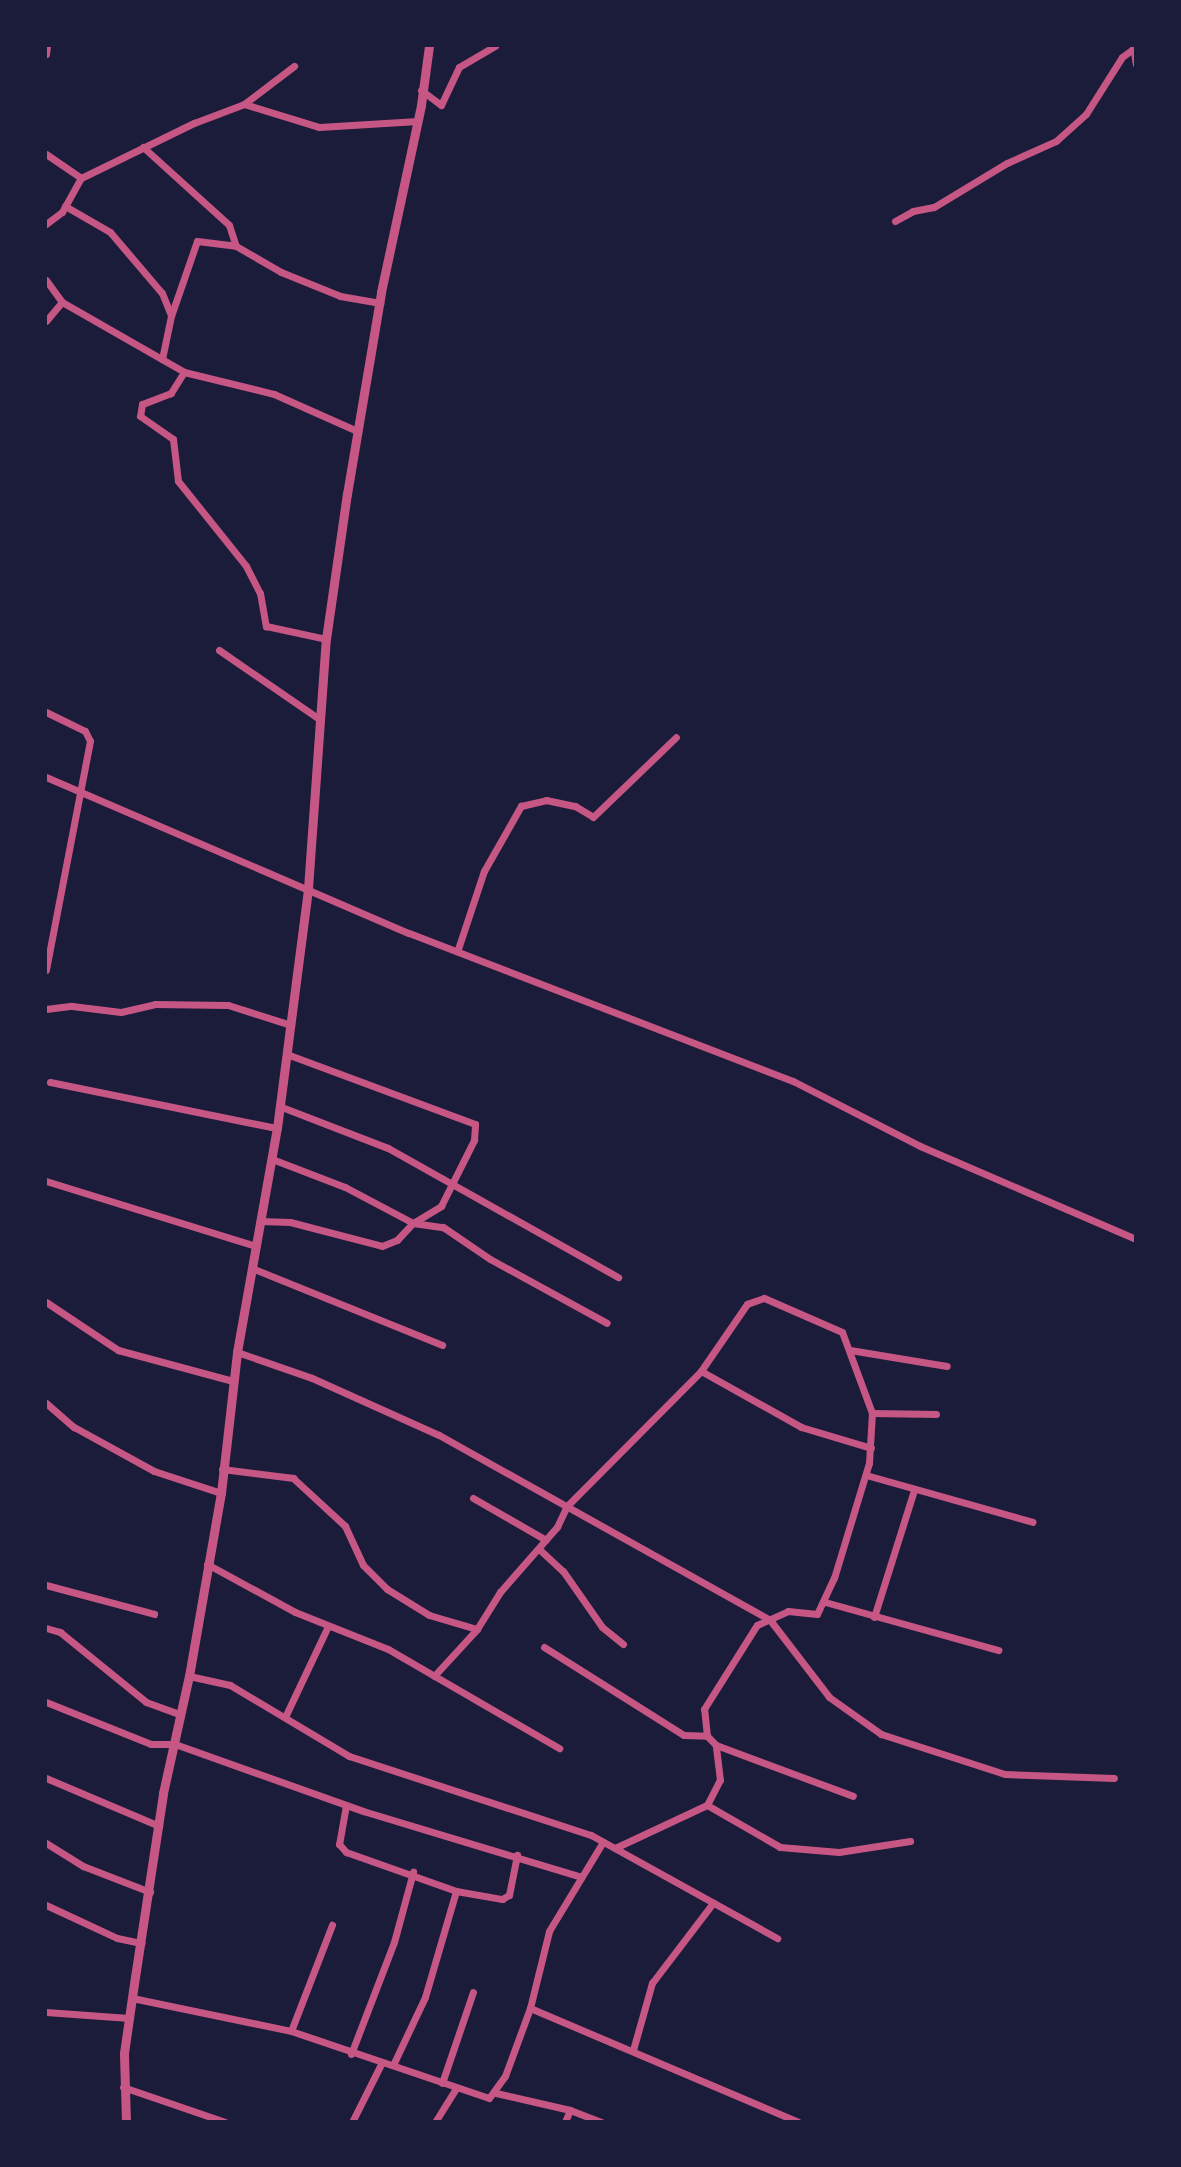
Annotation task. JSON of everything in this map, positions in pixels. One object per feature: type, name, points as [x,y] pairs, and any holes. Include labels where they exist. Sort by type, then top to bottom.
[{"type":"street","points":[[46,54],[47,46]]},
{"type":"street","points":[[125,2122],[123,2087],[132,1998],[159,1826],[189,1676],[220,1493],[237,1352],[254,1269],[277,1128],[287,1054],[288,1024],[308,888],[326,639],[357,431],[380,303],[418,121],[429,46]]},
{"type":"street","points":[[421,90],[441,104],[459,67],[495,46]]},
{"type":"street","points":[[1133,47],[1136,64]]},
{"type":"street","points":[[895,221],[913,211],[934,207],[1007,163],[1056,141],[1086,114],[1122,57],[1133,47]]},
{"type":"street","points":[[46,223],[65,206],[81,178],[143,147],[244,104],[294,66]]},
{"type":"street","points":[[244,104],[319,127],[418,121]]},
{"type":"street","points":[[143,147],[229,225],[236,246]]},
{"type":"street","points":[[46,154],[81,178]]},
{"type":"street","points":[[65,206],[110,232],[162,293],[171,316]]},
{"type":"street","points":[[162,359],[171,316],[197,241],[236,246],[281,272],[340,296],[380,303]]},
{"type":"street","points":[[46,280],[62,302],[184,372],[274,394],[357,431]]},
{"type":"street","points":[[46,321],[62,302]]},
{"type":"street","points":[[184,372],[165,398],[142,404],[140,416],[173,439],[178,481],[246,566],[260,593],[266,626],[326,639]]},
{"type":"street","points":[[219,650],[319,719]]},
{"type":"street","points":[[46,712],[85,731],[90,741],[46,971]]},
{"type":"street","points":[[458,949],[484,871],[521,806],[546,800],[575,806],[593,817],[676,737]]},
{"type":"street","points":[[46,777],[409,933],[458,949],[793,1081],[920,1146],[1136,1238]]},
{"type":"street","points":[[46,1009],[72,1006],[121,1012],[155,1004],[228,1005],[288,1024]]},
{"type":"street","points":[[260,1221],[290,1222],[382,1246],[397,1240],[414,1223],[441,1206],[474,1140],[475,1124],[287,1054]]},
{"type":"street","points":[[50,1082],[277,1128]]},
{"type":"street","points":[[279,1107],[388,1147],[618,1277]]},
{"type":"street","points":[[272,1160],[345,1187],[414,1223],[443,1227],[491,1259],[607,1323]]},
{"type":"street","points":[[46,1181],[257,1246]]},
{"type":"street","points":[[254,1269],[442,1345]]},
{"type":"street","points":[[434,1676],[477,1629],[500,1592],[539,1549],[567,1506],[701,1371],[747,1304],[764,1298],[842,1332],[872,1413],[871,1448],[866,1475],[825,1602],[817,1614],[788,1611],[757,1625],[704,1709],[707,1736],[716,1745],[853,1796]]},
{"type":"street","points":[[46,1302],[118,1350],[233,1381]]},
{"type":"street","points":[[850,1350],[947,1366]]},
{"type":"street","points":[[237,1352],[312,1378],[439,1435],[771,1620],[829,1697],[881,1734],[1005,1774],[1114,1778]]},
{"type":"street","points":[[701,1371],[801,1427],[871,1448]]},
{"type":"street","points":[[46,1403],[74,1427],[154,1471],[220,1493]]},
{"type":"street","points":[[872,1413],[936,1414]]},
{"type":"street","points":[[222,1469],[293,1478],[345,1526],[363,1565],[387,1589],[429,1615],[477,1629]]},
{"type":"street","points":[[866,1475],[1033,1522]]},
{"type":"street","points":[[874,1617],[914,1490]]},
{"type":"street","points":[[473,1499],[546,1540]]},
{"type":"street","points":[[539,1549],[563,1572],[602,1627],[624,1644]]},
{"type":"street","points":[[206,1564],[328,1626],[388,1649],[559,1748]]},
{"type":"street","points":[[46,1586],[153,1614]]},
{"type":"street","points":[[825,1602],[998,1650]]},
{"type":"street","points":[[285,1717],[328,1626]]},
{"type":"street","points":[[46,1628],[60,1632],[146,1702],[181,1716]]},
{"type":"street","points":[[544,1647],[684,1735],[707,1736]]},
{"type":"street","points":[[189,1676],[230,1685],[349,1756],[562,1823],[615,1848],[777,1938]]},
{"type":"street","points":[[46,1702],[151,1744],[175,1744],[346,1804],[582,1877]]},
{"type":"street","points":[[615,1848],[707,1805],[720,1780],[716,1745]]},
{"type":"street","points":[[46,1778],[159,1826]]},
{"type":"street","points":[[346,1804],[339,1844],[346,1852],[413,1872],[456,1891],[502,1899],[509,1895],[517,1855]]},
{"type":"street","points":[[707,1805],[780,1847],[839,1852],[910,1841]]},
{"type":"street","points":[[132,1998],[291,2031],[351,2054],[393,2065],[456,2089],[489,2098],[496,2093],[530,2008],[549,1931],[603,1842]]},
{"type":"street","points":[[46,1843],[83,1866],[150,1892]]},
{"type":"street","points":[[351,2054],[394,1942],[413,1872]]},
{"type":"street","points":[[393,2065],[425,1997],[456,1891]]},
{"type":"street","points":[[633,2050],[652,1983],[713,1902]]},
{"type":"street","points":[[46,1905],[117,1938],[141,1943]]},
{"type":"street","points":[[291,2031],[332,1925]]},
{"type":"street","points":[[442,2083],[473,1992]]},
{"type":"street","points":[[530,2008],[798,2122]]},
{"type":"street","points":[[46,2012],[129,2018]]},
{"type":"street","points":[[352,2122],[382,2062]]},
{"type":"street","points":[[123,2087],[225,2122]]},
{"type":"street","points":[[435,2122],[456,2089]]},
{"type":"street","points":[[496,2093],[570,2110],[602,2122]]},
{"type":"street","points":[[565,2122],[570,2110]]}]
